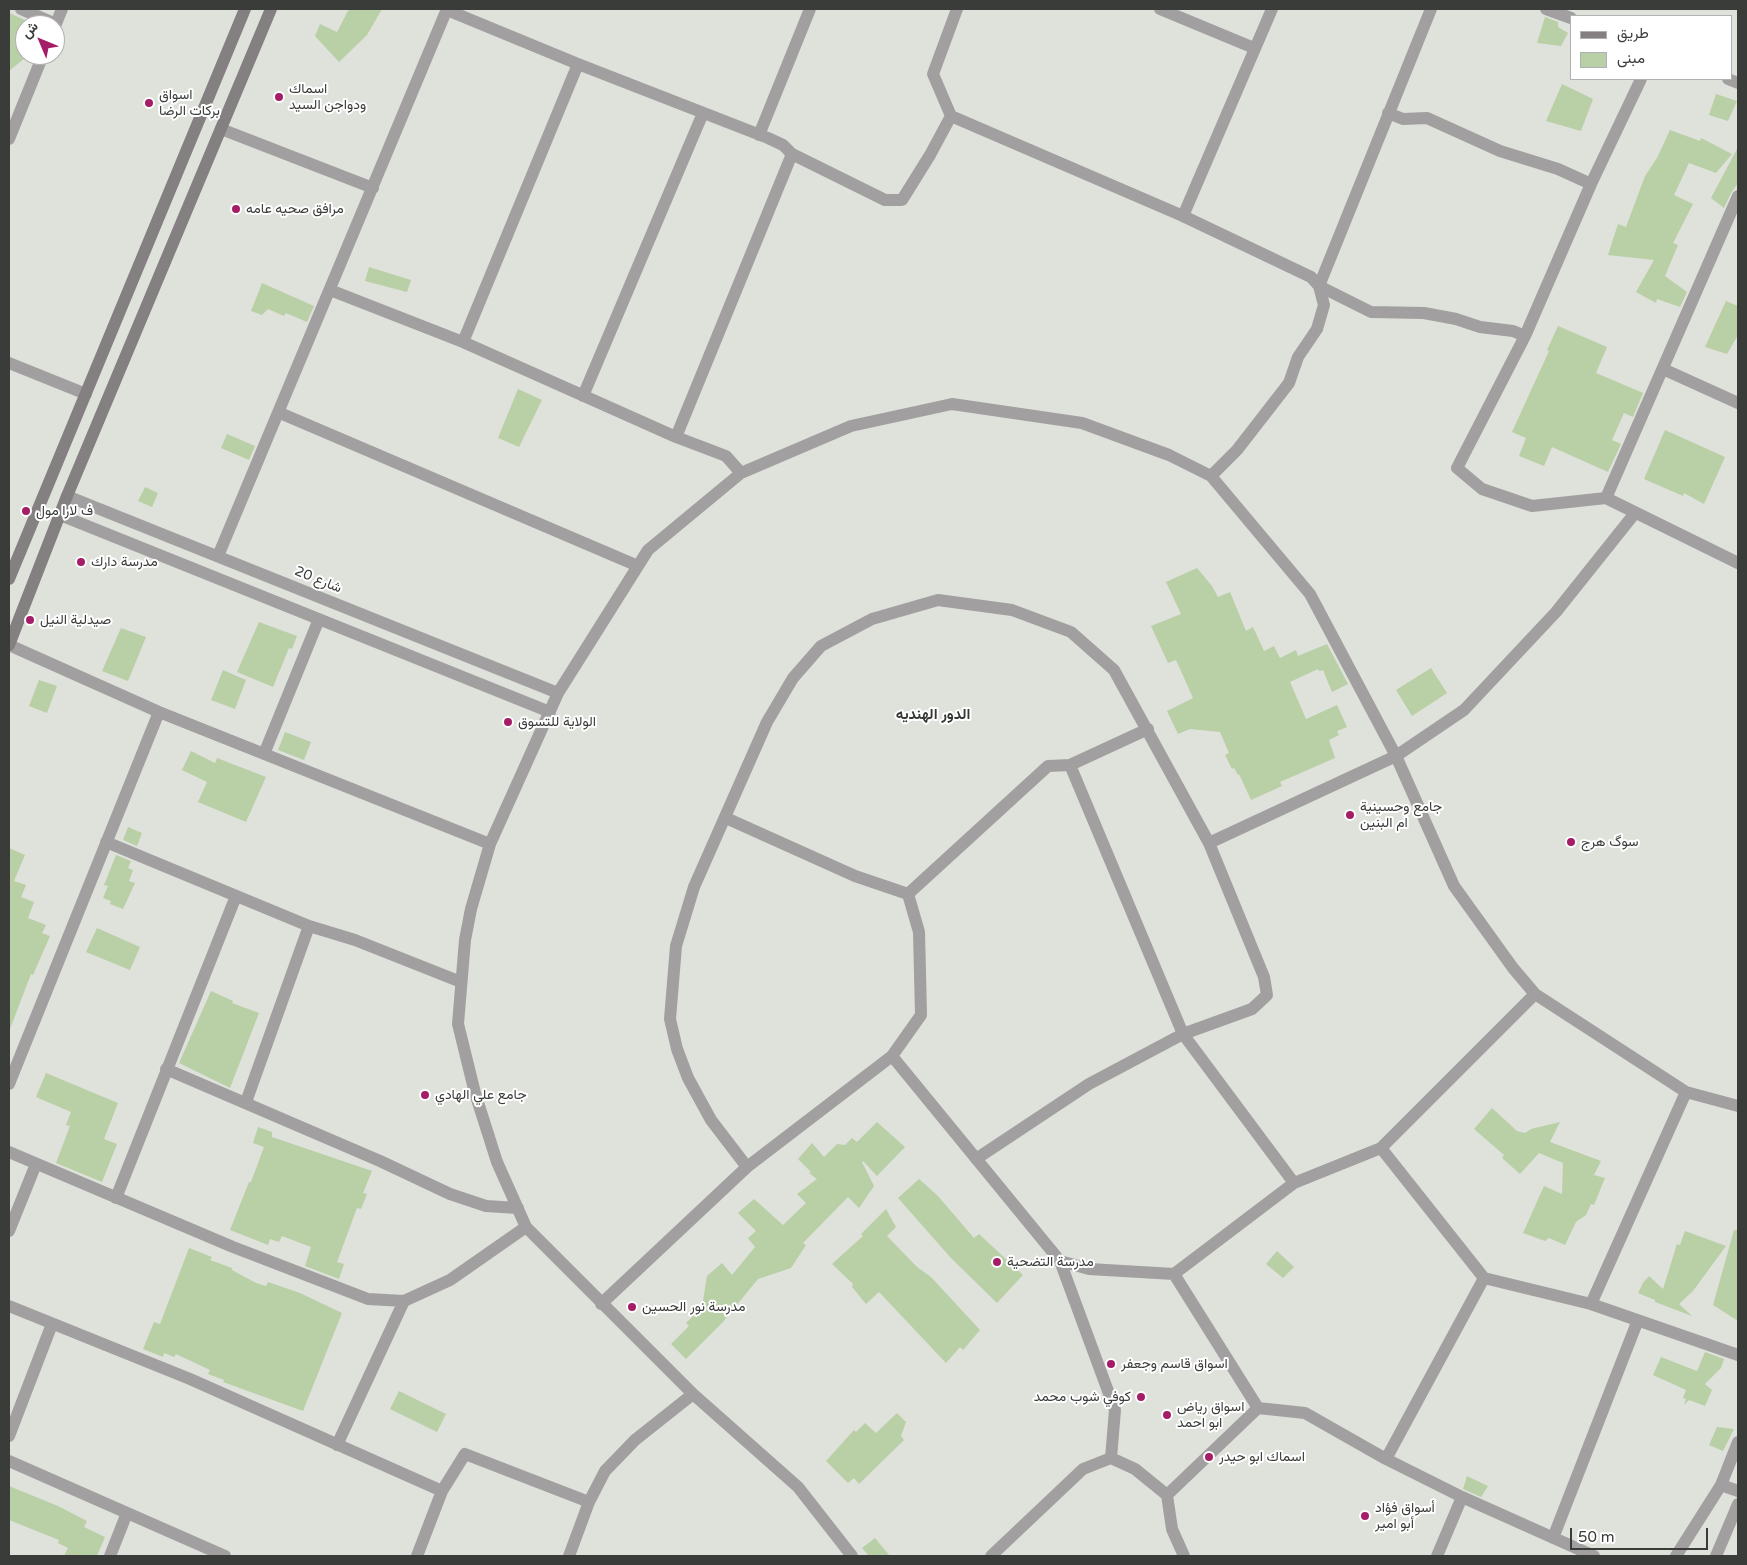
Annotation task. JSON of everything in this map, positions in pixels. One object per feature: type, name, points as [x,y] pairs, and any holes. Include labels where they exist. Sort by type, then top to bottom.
[{"type":"main road","points":[[9,579],[245,9]]},
{"type":"main road","points":[[9,645],[67,496],[271,9]]},
{"type":"street","points":[[21,9],[34,15]]},
{"type":"street","points":[[218,556],[280,413],[447,9],[578,64],[782,145],[792,154],[885,200],[902,200],[930,155],[951,116]]},
{"type":"street","points":[[957,9],[933,74],[951,116],[1183,216],[1311,276],[1319,286],[1324,305],[1317,329],[1298,357],[1289,383],[1237,450],[1211,476]]},
{"type":"street","points":[[1160,9],[1254,48]]},
{"type":"street","points":[[1183,216],[1272,9]]},
{"type":"street","points":[[1319,286],[1431,9]]},
{"type":"street","points":[[1546,9],[1570,18]]},
{"type":"street","points":[[759,135],[806,10]]},
{"type":"street","points":[[464,342],[578,64]]},
{"type":"street","points":[[9,139],[39,65]]},
{"type":"street","points":[[1641,80],[1591,184],[1525,336],[1457,468],[1482,489],[1532,506],[1606,498],[1738,563]]},
{"type":"street","points":[[583,396],[703,113]]},
{"type":"street","points":[[1388,113],[1403,118],[1427,118],[1500,151],[1558,169],[1591,184]]},
{"type":"street","points":[[222,129],[373,188]]},
{"type":"street","points":[[676,437],[792,154]]},
{"type":"street","points":[[1606,498],[1738,196]]},
{"type":"street","points":[[1319,286],[1371,312],[1424,313],[1456,318],[1480,327],[1513,330],[1525,336]]},
{"type":"street","points":[[330,290],[464,342],[676,437],[726,456],[741,473]]},
{"type":"street","points":[[9,363],[86,394]]},
{"type":"street","points":[[1663,369],[1738,403]]},
{"type":"street","points":[[852,1556],[798,1487],[693,1394],[526,1227],[497,1162],[458,1024],[461,982],[471,909],[490,844],[558,693],[648,550],[741,473],[851,426],[952,404],[1082,423],[1169,455],[1211,476],[1310,594],[1396,756],[1454,886],[1513,968],[1535,994],[1686,1092],[1738,1106]]},
{"type":"street","points":[[280,413],[638,566]]},
{"type":"street","name":"شارع 20","points":[[67,496],[558,693]]},
{"type":"street","points":[[1209,843],[1396,756],[1464,710],[1556,612],[1635,513]]},
{"type":"street","points":[[60,515],[550,712]]},
{"type":"street","points":[[747,1167],[711,1120],[688,1078],[676,1049],[670,1019],[676,946],[694,887],[767,722],[793,678],[821,646],[872,619],[938,600],[1012,610],[1071,632],[1114,670],[1209,843],[1264,977],[1267,995],[1252,1009],[1183,1034],[1089,1084],[976,1159]]},
{"type":"street","points":[[264,754],[319,619]]},
{"type":"street","points":[[9,645],[159,712],[490,844]]},
{"type":"street","points":[[9,1084],[159,712]]},
{"type":"street","points":[[908,894],[1048,766],[1070,765],[1148,729]]},
{"type":"street","points":[[1070,765],[1183,1034],[1294,1183]]},
{"type":"street","points":[[726,818],[855,876],[908,894]]},
{"type":"street","points":[[106,842],[309,926],[354,940],[461,982]]},
{"type":"street","points":[[601,1304],[747,1167],[892,1056],[921,1015],[919,932],[908,894]]},
{"type":"street","points":[[116,1198],[236,896]]},
{"type":"street","points":[[246,1102],[309,926]]},
{"type":"street","points":[[1060,1261],[1090,1269],[1174,1274],[1294,1183],[1381,1148],[1535,994]]},
{"type":"street","points":[[892,1056],[1060,1261],[1115,1410],[1111,1458]]},
{"type":"street","points":[[166,1069],[246,1102],[473,1203],[502,1208],[518,1208]]},
{"type":"street","points":[[1591,1304],[1686,1092]]},
{"type":"street","points":[[1381,1148],[1484,1278],[1591,1304],[1738,1355]]},
{"type":"street","points":[[9,1152],[233,1247],[368,1299],[404,1301],[450,1280],[526,1227]]},
{"type":"street","points":[[9,1231],[36,1164]]},
{"type":"street","points":[[1174,1274],[1258,1408]]},
{"type":"street","points":[[1386,1459],[1484,1278]]},
{"type":"street","points":[[337,1445],[404,1301]]},
{"type":"street","points":[[9,1306],[174,1373],[442,1491]]},
{"type":"street","points":[[1553,1538],[1638,1320]]},
{"type":"street","points":[[9,1436],[52,1324]]},
{"type":"street","points":[[570,1556],[589,1502],[606,1472],[635,1440],[693,1394]]},
{"type":"street","points":[[1167,1495],[1258,1408],[1305,1413],[1386,1459],[1462,1497],[1594,1556]]},
{"type":"street","points":[[1676,1556],[1721,1485],[1738,1442]]},
{"type":"street","points":[[417,1556],[442,1491],[465,1454],[589,1502]]},
{"type":"street","points":[[991,1556],[1083,1468],[1111,1458],[1135,1468],[1167,1495],[1172,1529],[1184,1556]]},
{"type":"street","points":[[9,1461],[225,1556]]},
{"type":"street","points":[[1721,1485],[1738,1491]]},
{"type":"street","points":[[1437,1556],[1462,1497]]},
{"type":"street","points":[[1716,1556],[1738,1504]]},
{"type":"street","points":[[110,1556],[127,1513]]},
{"type":"building","points":[[349,9],[382,9],[367,35],[339,62],[315,36],[320,24],[337,32]]},
{"type":"building","points":[[9,13],[15,16],[16,65],[9,71]]},
{"type":"building","points":[[1545,17],[1558,22],[1558,27],[1568,33],[1561,46],[1537,43]]},
{"type":"building","points":[[1562,84],[1593,99],[1581,131],[1546,121]]},
{"type":"building","points":[[1716,94],[1737,101],[1728,121],[1709,115]]},
{"type":"building","points":[[1670,130],[1700,141],[1701,138],[1732,154],[1716,173],[1689,163],[1674,195],[1693,204],[1673,243],[1678,245],[1665,276],[1687,292],[1680,307],[1657,299],[1656,303],[1636,292],[1654,260],[1608,255],[1618,224],[1626,227],[1645,176],[1657,158]]},
{"type":"building","points":[[1738,147],[1738,183],[1724,208],[1711,198]]},
{"type":"building","points":[[369,267],[411,280],[407,292],[365,281]]},
{"type":"building","points":[[262,283],[314,306],[307,322],[286,313],[284,316],[268,309],[262,315],[251,311]]},
{"type":"building","points":[[1726,301],[1738,306],[1738,335],[1727,354],[1705,347]]},
{"type":"building","points":[[1558,326],[1607,347],[1596,373],[1643,393],[1633,417],[1624,413],[1612,440],[1621,444],[1608,472],[1552,447],[1544,466],[1519,456],[1526,438],[1512,432],[1549,351],[1547,350]]},
{"type":"building","points":[[518,389],[542,400],[519,447],[498,438]]},
{"type":"building","points":[[1665,430],[1725,457],[1704,504],[1684,493],[1683,496],[1644,479]]},
{"type":"building","points":[[227,434],[255,446],[249,460],[221,448]]},
{"type":"building","points":[[145,487],[158,493],[152,507],[138,501]]},
{"type":"building","points":[[1197,568],[1212,586],[1218,597],[1230,592],[1246,631],[1253,627],[1264,651],[1274,646],[1280,658],[1296,650],[1298,656],[1327,644],[1348,684],[1332,692],[1323,670],[1319,671],[1318,669],[1290,682],[1306,719],[1337,705],[1347,727],[1337,731],[1339,735],[1329,740],[1335,758],[1280,782],[1282,786],[1251,800],[1239,774],[1234,768],[1232,769],[1225,755],[1229,753],[1220,732],[1190,729],[1178,734],[1167,711],[1193,698],[1176,660],[1168,663],[1151,626],[1181,614],[1166,582]]},
{"type":"building","points":[[259,622],[297,636],[292,649],[289,648],[273,687],[237,672]]},
{"type":"building","points":[[121,628],[146,637],[128,681],[102,671]]},
{"type":"building","points":[[1431,668],[1447,693],[1412,716],[1396,690]]},
{"type":"building","points":[[223,670],[246,680],[235,709],[211,700]]},
{"type":"building","points":[[39,680],[57,686],[47,713],[29,706]]},
{"type":"building","points":[[285,732],[311,742],[304,760],[278,750]]},
{"type":"building","points":[[191,751],[215,763],[217,758],[266,777],[246,822],[198,802],[207,782],[182,770]]},
{"type":"building","points":[[128,827],[142,833],[137,846],[123,840]]},
{"type":"building","points":[[9,848],[25,855],[14,881],[26,885],[21,897],[34,902],[28,918],[46,925],[42,933],[50,936],[33,975],[31,974],[10,1029]]},
{"type":"building","points":[[116,855],[131,861],[128,868],[133,870],[129,881],[135,883],[123,909],[110,904],[111,901],[103,898],[108,886],[104,885]]},
{"type":"building","points":[[97,928],[140,947],[130,970],[86,952]]},
{"type":"building","points":[[211,991],[233,1001],[232,1003],[259,1013],[230,1088],[179,1063]]},
{"type":"building","points":[[46,1073],[118,1103],[104,1139],[117,1144],[102,1182],[56,1163],[70,1126],[66,1125],[71,1112],[36,1097]]},
{"type":"building","points":[[1492,1108],[1517,1131],[1525,1133],[1531,1129],[1560,1122],[1550,1142],[1601,1161],[1594,1175],[1605,1178],[1594,1205],[1591,1204],[1586,1215],[1576,1222],[1565,1245],[1549,1238],[1545,1241],[1523,1233],[1544,1186],[1562,1194],[1563,1163],[1539,1153],[1520,1174],[1502,1158],[1504,1155],[1474,1129]]},
{"type":"building","points":[[877,1122],[905,1147],[877,1176],[862,1162],[874,1186],[859,1208],[848,1197],[803,1243],[806,1245],[791,1268],[758,1279],[722,1323],[686,1359],[671,1344],[689,1326],[686,1323],[702,1307],[707,1276],[722,1263],[732,1275],[755,1247],[748,1238],[756,1231],[738,1213],[754,1199],[783,1225],[806,1203],[797,1194],[817,1179],[809,1173],[811,1172],[798,1159],[812,1143],[824,1157],[837,1144],[845,1145],[852,1138],[857,1142]]},
{"type":"building","points":[[258,1127],[272,1132],[272,1137],[372,1171],[363,1193],[367,1194],[361,1209],[357,1208],[337,1262],[344,1264],[339,1279],[305,1266],[311,1247],[282,1236],[279,1242],[270,1239],[268,1245],[230,1230],[264,1147],[253,1143]]},
{"type":"building","points":[[919,1179],[938,1196],[974,1238],[979,1234],[1023,1275],[997,1303],[951,1258],[898,1198]]},
{"type":"building","points":[[886,1209],[896,1227],[887,1236],[917,1267],[931,1277],[980,1330],[963,1350],[960,1347],[946,1363],[879,1292],[866,1304],[852,1287],[853,1284],[832,1264],[863,1236],[861,1234]]},
{"type":"building","points":[[1734,1230],[1738,1230],[1738,1321],[1713,1305]]},
{"type":"building","points":[[1685,1231],[1726,1246],[1693,1291],[1679,1304],[1692,1316],[1655,1302],[1655,1300],[1638,1293],[1649,1276],[1663,1289],[1677,1244],[1680,1245]]},
{"type":"building","points":[[189,1248],[212,1257],[210,1260],[232,1268],[232,1270],[256,1283],[266,1286],[268,1282],[300,1293],[342,1313],[303,1411],[223,1382],[224,1380],[208,1374],[210,1370],[176,1354],[174,1357],[164,1353],[163,1357],[143,1349],[154,1322],[160,1324]]},
{"type":"building","points":[[1277,1251],[1294,1267],[1283,1278],[1266,1264]]},
{"type":"building","points":[[1705,1352],[1724,1359],[1721,1368],[1705,1384],[1712,1390],[1705,1406],[1689,1400],[1684,1405],[1686,1399],[1683,1398],[1686,1390],[1653,1375],[1661,1357],[1697,1371]]},
{"type":"building","points":[[399,1391],[446,1414],[437,1432],[390,1409]]},
{"type":"building","points":[[897,1413],[906,1422],[901,1436],[904,1440],[859,1484],[854,1478],[848,1483],[826,1461],[854,1430],[856,1432],[865,1423],[876,1433]]},
{"type":"building","points":[[1717,1427],[1734,1429],[1723,1451],[1709,1445]]},
{"type":"building","points":[[1467,1476],[1488,1486],[1481,1497],[1463,1489]]},
{"type":"building","points":[[9,1486],[58,1506],[87,1521],[84,1527],[105,1537],[97,1556],[64,1556],[68,1548],[58,1543],[59,1540],[9,1520]]},
{"type":"building","points":[[875,1538],[890,1556],[869,1556],[862,1548]]},
{"type":"place","name":"اسماك ودواجن السيد","points":[[279,97]]},
{"type":"place","name":"اسواق بركات الرضا","points":[[149,103]]},
{"type":"place","name":"مرافق صحيه عامه","points":[[236,209]]},
{"type":"place","name":"ف لارا مول","points":[[26,511]]},
{"type":"place","name":"مدرسة دارك","points":[[81,562]]},
{"type":"place","name":"صيدلية النيل","points":[[30,620]]},
{"type":"place","name":"الولاية للتسوق","points":[[508,722]]},
{"type":"place","name":"جامع وحسينية ام البنين","points":[[1350,815]]},
{"type":"place","name":"سوگ هرج","points":[[1571,842]]},
{"type":"place","name":"جامع علي الهادي","points":[[425,1095]]},
{"type":"place","name":"مدرسة التضحية","points":[[997,1262]]},
{"type":"place","name":"مدرسة نور الحسين","points":[[632,1307]]},
{"type":"place","name":"اسواق قاسم وجعفر","points":[[1111,1364]]},
{"type":"place","name":"كوفي شوب محمد","points":[[1141,1397]]},
{"type":"place","name":"اسواق رياض ابو احمد","points":[[1167,1415]]},
{"type":"place","name":"اسماك ابو حيدر","points":[[1209,1457]]},
{"type":"place","name":"أسواق فؤاد أبو امير","points":[[1365,1516]]},
{"type":"district","name":"الدور الهنديه","points":[[933,715]]}]
